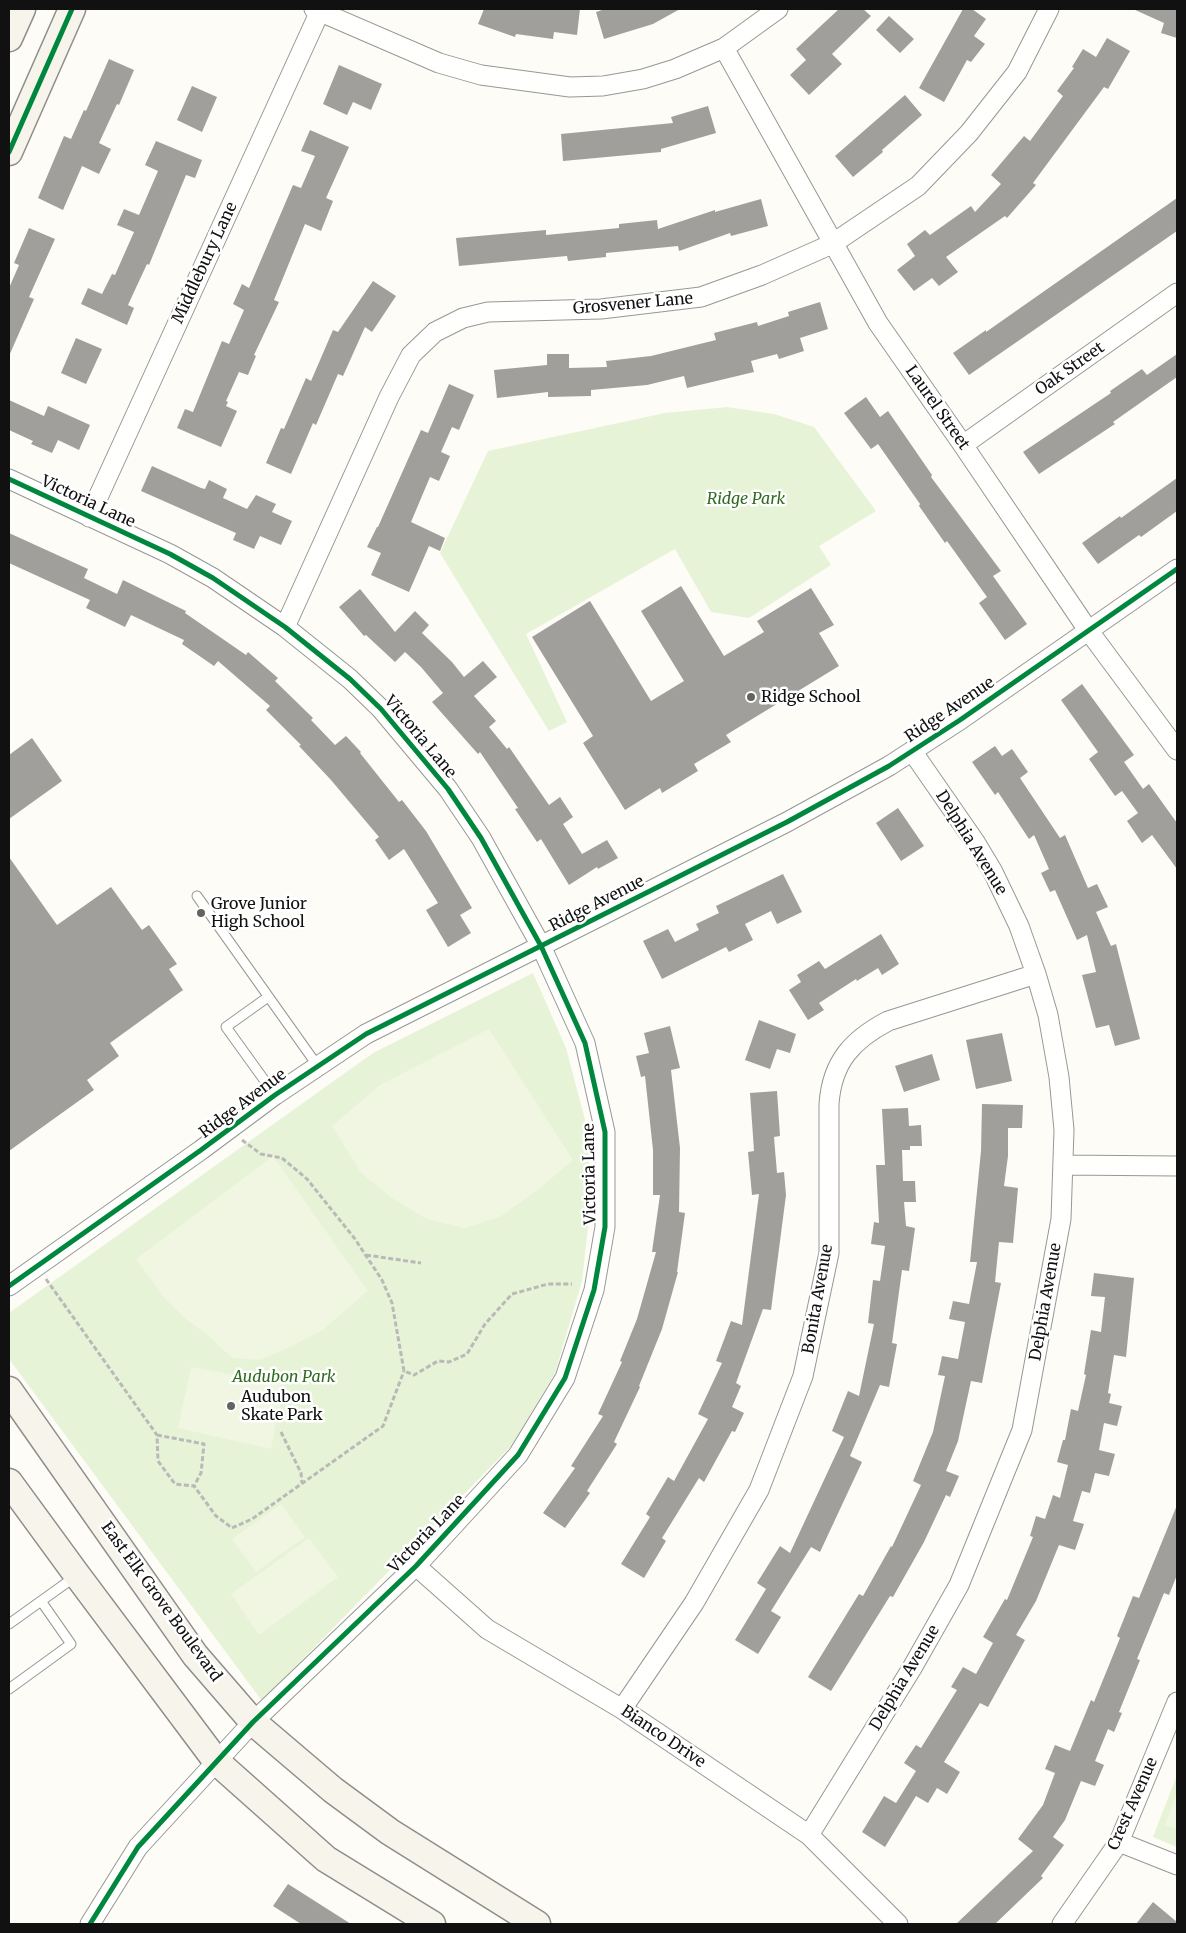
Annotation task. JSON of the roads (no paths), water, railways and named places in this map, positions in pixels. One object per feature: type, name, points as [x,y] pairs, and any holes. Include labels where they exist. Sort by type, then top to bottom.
[{"type":"street","points":[[9,38],[22,9]]},
{"type":"street","points":[[9,152],[72,9]]},
{"type":"street","points":[[318,10],[439,63],[481,75],[570,87],[603,86],[643,79],[675,68],[724,48],[778,9]]},
{"type":"street","name":"Grosvener Lane","points":[[285,627],[389,397],[411,355],[435,332],[463,318],[488,312],[601,309],[701,297],[762,275],[832,244],[918,186],[970,132],[1017,72],[1049,9]]},
{"type":"street","name":"Middlebury Lane","points":[[89,517],[318,10]]},
{"type":"street","name":"Laurel Street","points":[[724,48],[832,244],[878,323],[1088,630],[1177,750]]},
{"type":"street","name":"Oak Street","points":[[963,445],[1177,293]]},
{"type":"street","name":"Victoria Lane","points":[[9,479],[170,554],[213,578],[285,627],[350,679],[375,703],[448,789],[481,838],[541,946],[585,1043],[605,1132],[605,1227],[594,1290],[565,1378],[518,1455],[416,1566],[253,1722],[138,1847],[90,1924]]},
{"type":"street","name":"Ridge Avenue","points":[[9,1286],[317,1065],[366,1034],[786,822],[912,751],[1177,569]]},
{"type":"street","name":"Delphia Avenue","points":[[809,1836],[912,1668],[959,1585],[1022,1430],[1061,1220],[1064,1130],[1055,1047],[1036,974],[1019,926],[993,872],[975,842],[912,751]]},
{"type":"street","name":"Bonita Avenue","points":[[622,1710],[694,1603],[759,1490],[803,1376],[829,1253],[829,1104],[830,1086],[837,1070],[855,1043],[869,1032],[888,1022],[1036,974]]},
{"type":"street","points":[[1064,1164],[1177,1166]]},
{"type":"street","name":"East Elk Grove Boulevard","points":[[9,1390],[195,1655],[253,1722],[333,1790],[390,1832],[537,1924]]},
{"type":"street","points":[[9,1482],[76,1575],[217,1762],[326,1859],[432,1924]]},
{"type":"street","name":"Bianco Drive","points":[[416,1566],[487,1629],[622,1710],[809,1836],[898,1924]]},
{"type":"street","name":"Crest Avenue","points":[[1062,1924],[1119,1842],[1177,1702]]},
{"type":"street","points":[[1119,1842],[1177,1865]]},
{"type":"lane","points":[[197,896],[317,1065]]},
{"type":"lane","points":[[268,997],[226,1027],[275,1095]]},
{"type":"lane","points":[[9,1624],[76,1575]]},
{"type":"lane","points":[[9,1689],[71,1644],[41,1601]]},
{"type":"place","name":"Ridge School","points":[[751,697]]},
{"type":"place","name":"Grove Junior High School","points":[[201,913]]},
{"type":"place","name":"Audubon Skate Park","points":[[231,1406]]},
{"type":"park label","name":"Ridge Park","points":[[746,499]]},
{"type":"park label","name":"Audubon Park","points":[[284,1377]]}]
